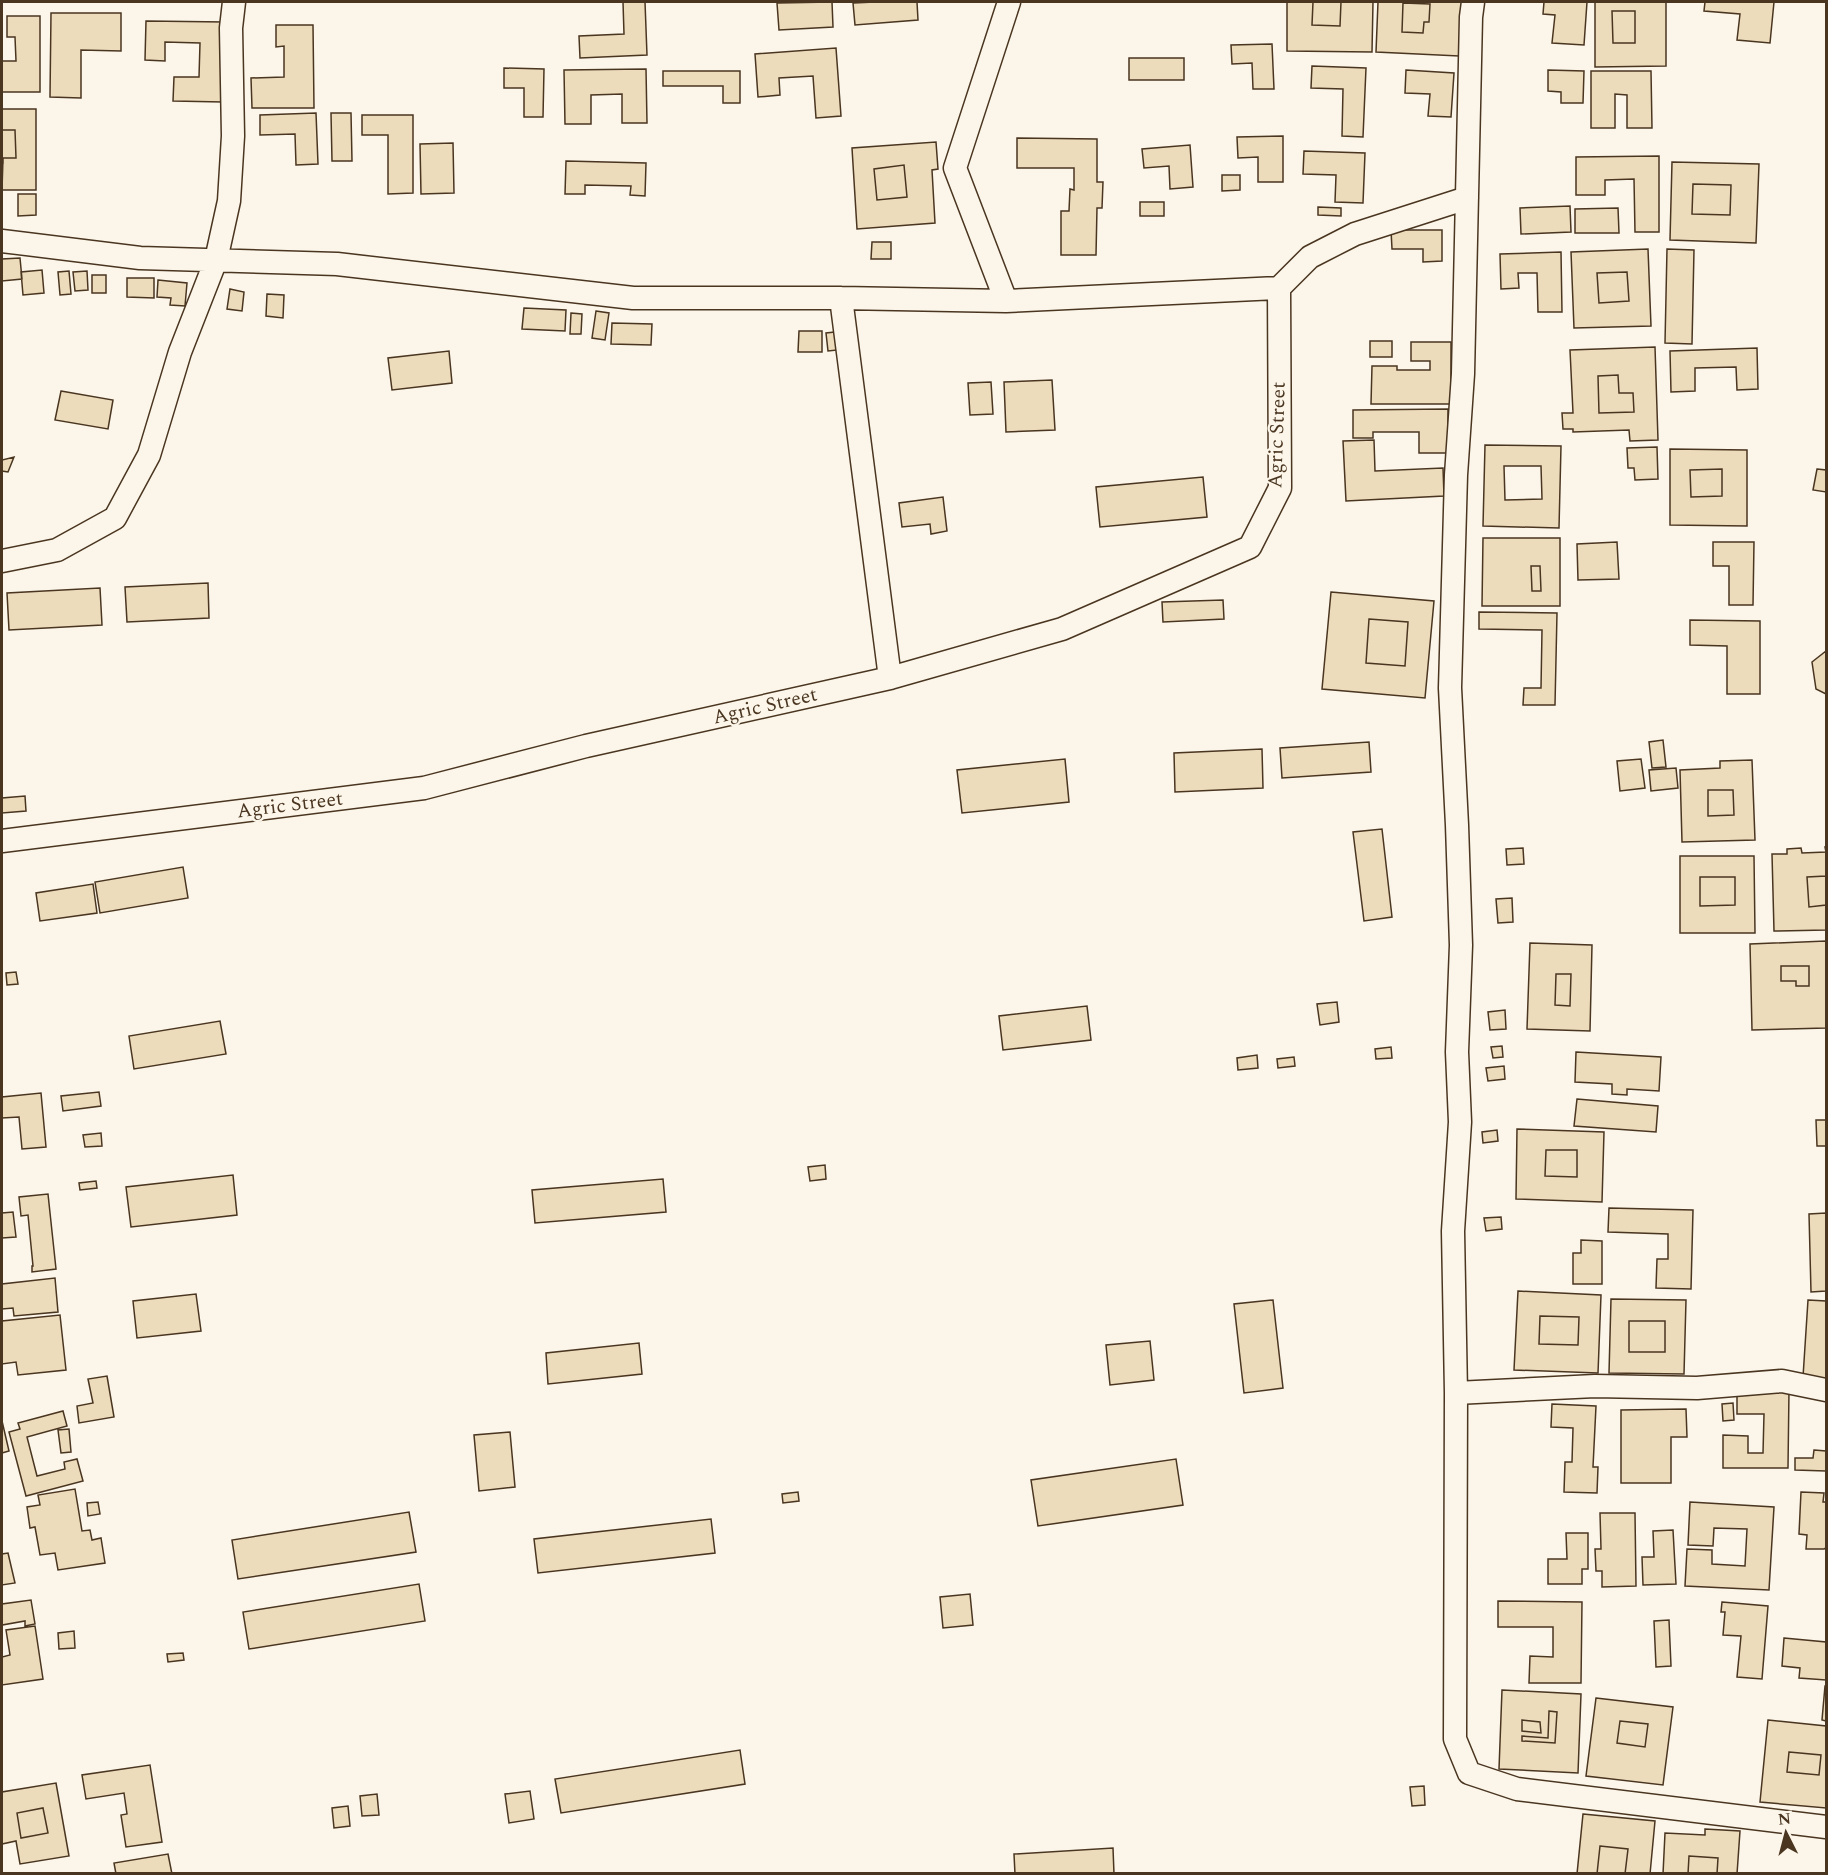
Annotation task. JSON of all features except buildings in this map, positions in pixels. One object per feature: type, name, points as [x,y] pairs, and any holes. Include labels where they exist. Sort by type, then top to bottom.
[{"type":"street","points":[[2,561],[57,550],[115,518],[149,455],[180,352],[216,260],[230,190],[233,136],[231,28],[234,2]]},
{"type":"street","points":[[1006,301],[956,168],[1009,2]]},
{"type":"street","points":[[1473,2],[1463,374],[1452,573],[1450,687],[1461,945],[1457,1052],[1460,1122],[1453,1231],[1456,1393],[1455,1739],[1469,1773],[1517,1789],[1827,1827]]},
{"type":"street","points":[[2,241],[140,258],[337,264],[633,298],[1006,301],[1279,288],[1310,257],[1355,234],[1467,198]]},
{"type":"street","name":"Agric Street","points":[[2,841],[424,788],[586,746],[890,678],[1062,629],[1250,547],[1280,488],[1279,288]]},
{"type":"street","points":[[841,298],[890,678]]},
{"type":"street","points":[[1456,1393],[1595,1386],[1697,1388],[1782,1381],[1827,1390]]}]
